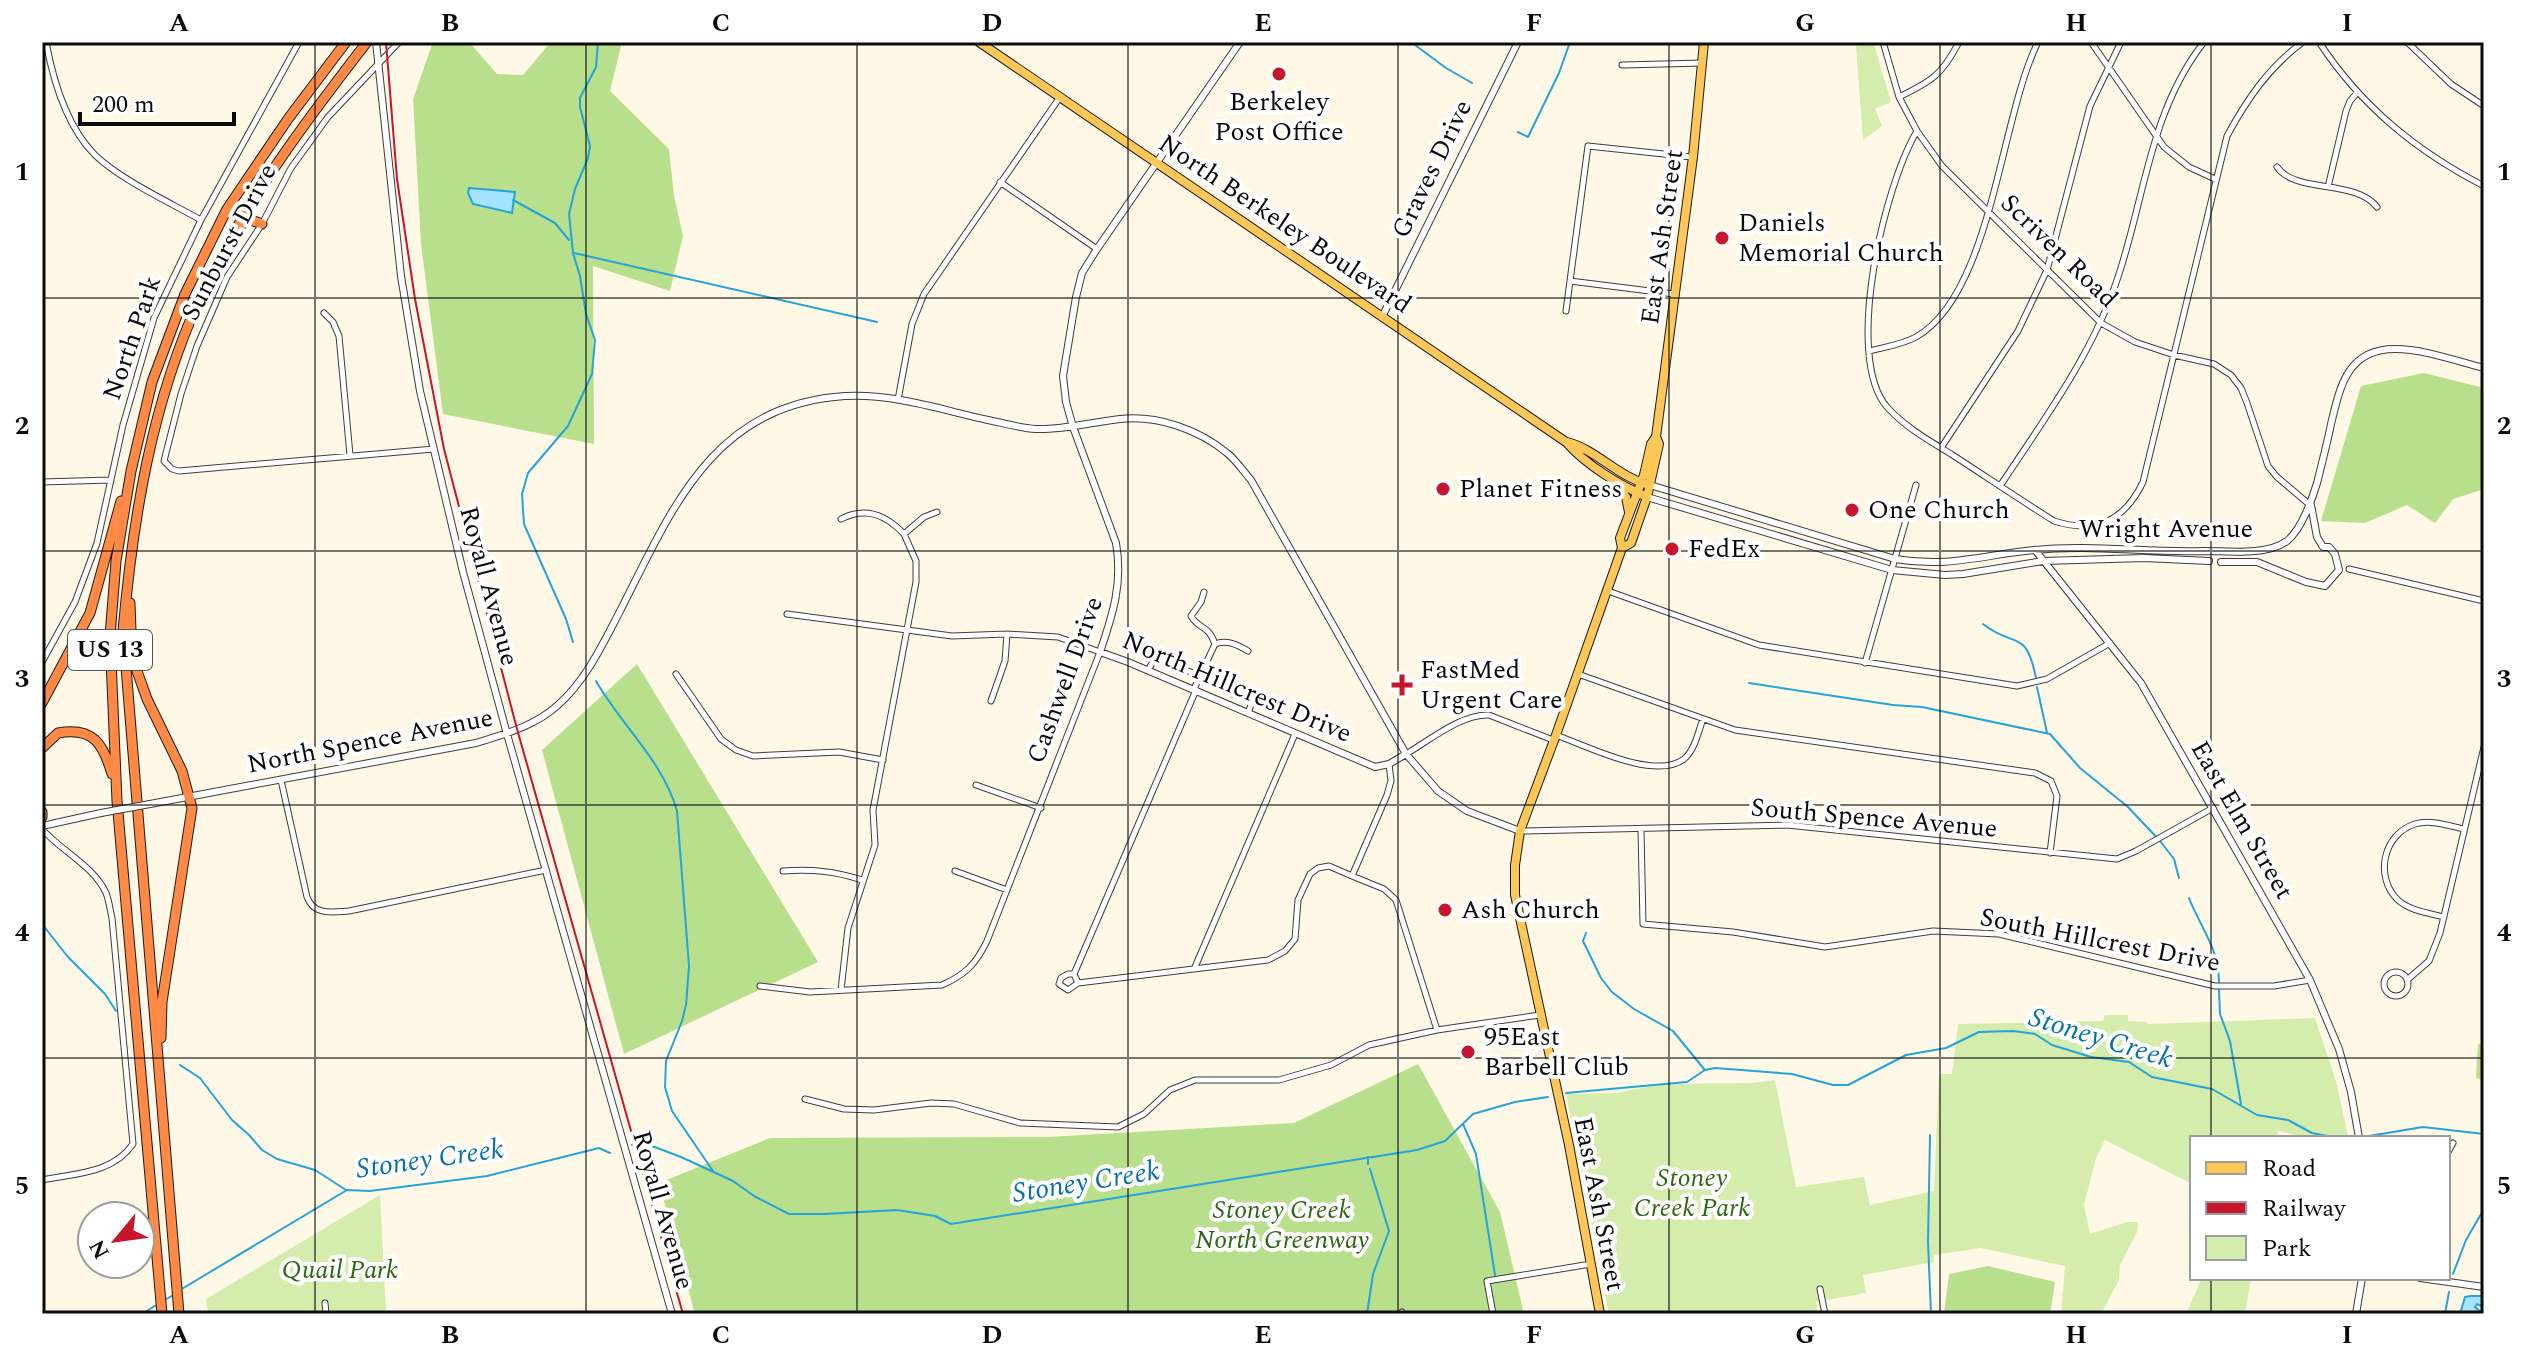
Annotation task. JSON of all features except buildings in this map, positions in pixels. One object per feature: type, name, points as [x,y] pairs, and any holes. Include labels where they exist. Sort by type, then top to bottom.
[{"type":"highway","name":"US 13","points":[[162,1314],[117,801],[110,636],[116,561],[131,471],[152,382],[185,294],[227,209],[288,119],[346,42]]},
{"type":"highway","name":"US 13","points":[[179,1314],[123,631],[129,559],[145,470],[168,380],[201,296],[252,202],[300,129],[367,42]]},
{"type":"highway","points":[[252,202],[251,212],[262,224]]},
{"type":"highway","points":[[231,239],[248,219],[262,224]]},
{"type":"highway","points":[[42,703],[90,613],[131,471]]},
{"type":"highway","points":[[129,559],[131,631],[137,671],[182,771],[192,808],[162,1002],[159,1081]]},
{"type":"highway","points":[[42,748],[58,733],[70,731],[93,737],[106,754],[117,801]]},
{"type":"main road","name":"North Berkeley Boulevard","points":[[979,42],[1383,315],[1566,442],[1612,478],[1647,497]]},
{"type":"main road","name":"East Ash Street","points":[[1622,548],[1631,543],[1647,497],[1645,484],[1651,444],[1656,437],[1693,157],[1704,42]]},
{"type":"main road","name":"North Berkeley Boulevard","points":[[1566,442],[1579,445],[1626,477],[1645,484]]},
{"type":"main road","points":[[1612,478],[1626,497],[1629,516]]},
{"type":"main road","name":"East Ash Street","points":[[1600,1314],[1515,895],[1515,865],[1520,831],[1622,548],[1620,538],[1637,493],[1645,484]]},
{"type":"street","points":[[46,42],[66,108],[79,135],[95,155],[201,220]]},
{"type":"street","name":"North Park","points":[[42,662],[75,602],[97,543],[123,425],[154,318],[201,220],[299,42]]},
{"type":"street","name":"Royall Avenue","points":[[376,42],[401,276],[420,391],[463,572],[507,734],[672,1314]]},
{"type":"street","name":"Sunburst Drive","points":[[399,42],[328,117],[291,168],[262,224],[227,277],[197,346],[164,461],[179,471],[434,449]]},
{"type":"street","name":"Cashwell Drive","points":[[760,986],[810,992],[942,985],[971,968],[980,955],[1041,808],[1100,652],[1119,586],[1120,564],[1116,543],[1066,402],[1063,376],[1067,338],[1082,273],[1240,42]]},
{"type":"street","name":"Graves Drive","points":[[1383,315],[1518,42]]},
{"type":"street","name":"Scriven Road","points":[[1883,42],[1899,97],[1917,131],[1942,166],[2101,323],[2135,342],[2214,364],[2231,375],[2244,396],[2268,466],[2311,505]]},
{"type":"street","points":[[1899,97],[1930,82],[1947,65],[1959,42]]},
{"type":"street","points":[[1869,351],[1917,336],[1939,317],[1959,286],[1989,211],[2015,105],[2038,42]]},
{"type":"street","points":[[2091,42],[2164,147],[2189,167],[2215,179]]},
{"type":"street","points":[[1941,448],[2018,331],[2047,270],[2090,106],[2121,42]]},
{"type":"street","points":[[2000,486],[2058,398],[2101,323],[2118,279],[2155,134],[2171,93],[2204,42]]},
{"type":"street","points":[[1917,131],[1892,188],[1878,240],[1871,295],[1870,377],[1884,404],[1905,425],[2054,521],[2075,528],[2100,525],[2120,515],[2135,499],[2143,482],[2227,136],[2245,103],[2269,72],[2303,42]]},
{"type":"street","points":[[2319,42],[2357,93],[2403,136],[2430,156],[2484,186]]},
{"type":"street","points":[[2407,42],[2451,84],[2484,106]]},
{"type":"street","points":[[1622,65],[1703,63]]},
{"type":"street","points":[[2328,187],[2346,111],[2357,93]]},
{"type":"street","points":[[898,400],[912,324],[924,294],[1060,97]]},
{"type":"street","points":[[1566,311],[1588,146],[1693,157]]},
{"type":"street","points":[[2277,167],[2288,177],[2366,196],[2377,207]]},
{"type":"street","points":[[1000,182],[1097,249]]},
{"type":"street","points":[[1570,281],[1674,294]]},
{"type":"street","points":[[324,313],[333,322],[339,336],[350,455]]},
{"type":"street","points":[[2311,505],[2340,388],[2356,362],[2380,351],[2393,349],[2484,368]]},
{"type":"street","name":"North Spence Avenue","points":[[42,828],[101,813],[455,747],[507,734],[536,721],[563,701],[597,656],[673,508],[705,462],[745,428],[795,406],[845,396],[898,400],[1035,429],[1073,427],[1123,418],[1170,423],[1203,437],[1228,453],[1255,487],[1406,754],[1438,791],[1467,811],[1520,831]]},
{"type":"street","points":[[42,482],[111,480]]},
{"type":"street","name":"Wright Avenue","points":[[1645,484],[1895,559],[1919,563],[1955,563],[2035,550],[2127,547],[2188,552],[2269,548],[2290,539],[2311,505]]},
{"type":"street","points":[[1865,663],[1916,485]]},
{"type":"street","name":"Wright Avenue","points":[[1647,497],[1892,570],[1921,575],[1963,574],[2043,561],[2144,558],[2209,561]]},
{"type":"street","name":"Wright Avenue","points":[[2221,562],[2257,562],[2306,582],[2325,586],[2339,570],[2335,554],[2329,547],[2323,547],[2317,537],[2311,505]]},
{"type":"street","points":[[841,519],[854,512],[868,512],[895,524],[904,534],[916,561],[916,582],[873,810],[875,845],[848,928],[841,990]]},
{"type":"street","points":[[904,534],[924,517],[937,512]]},
{"type":"street","name":"East Elm Street","points":[[2035,550],[2141,683],[2310,980],[2339,1049],[2359,1136]]},
{"type":"street","points":[[2349,569],[2484,601]]},
{"type":"street","points":[[1607,590],[1759,645],[2017,686],[2047,679],[2110,643]]},
{"type":"street","points":[[1078,983],[1074,974],[1203,682],[1201,676],[1215,644],[1209,630],[1191,616],[1204,592]]},
{"type":"street","name":"North Hillcrest Drive","points":[[787,614],[952,636],[1007,634],[1058,637],[1197,690],[1375,767],[1389,764]]},
{"type":"street","points":[[991,701],[1005,661],[1007,634]]},
{"type":"street","points":[[1215,644],[1231,643],[1248,651]]},
{"type":"street","points":[[1148,670],[1157,659],[1201,676],[1232,694],[1250,698],[1252,705],[1248,713]]},
{"type":"street","points":[[676,674],[721,739],[736,750],[753,756],[839,752],[883,760]]},
{"type":"street","points":[[1578,674],[1735,730],[2035,773],[2051,781],[2057,796],[2050,853]]},
{"type":"street","points":[[1352,876],[1387,795],[1391,781],[1389,764],[1466,719],[1489,715],[1623,760],[1659,767],[1685,758],[1692,749],[1703,719]]},
{"type":"street","points":[[1195,967],[1295,734]]},
{"type":"street","points":[[2407,980],[2429,961],[2444,917],[2484,747]]},
{"type":"street","points":[[281,780],[307,897],[314,909],[322,912],[349,911],[546,870]]},
{"type":"street","points":[[2476,783],[2484,785]]},
{"type":"street","points":[[976,785],[1041,808]]},
{"type":"street","name":"South Spence Avenue","points":[[1520,831],[1787,825],[2117,859],[2213,808]]},
{"type":"street","points":[[2444,917],[2411,909],[2399,901],[2389,889],[2384,875],[2384,861],[2394,837],[2416,823],[2430,822],[2464,829]]},
{"type":"street","points":[[42,828],[57,846],[88,869],[106,892],[112,918],[133,1144],[124,1157],[111,1166],[42,1180]]},
{"type":"street","name":"South Hillcrest Drive","points":[[1641,829],[1643,924],[1733,932],[1825,947],[1933,931],[1999,934],[2215,986],[2274,986],[2310,980]]},
{"type":"street","points":[[1074,974],[1061,978],[1059,984],[1068,990],[1078,983],[1268,960],[1285,951],[1295,939],[1298,900],[1310,874],[1318,868],[1329,866],[1384,889],[1396,900],[1437,1030]]},
{"type":"street","points":[[783,871],[815,869],[862,880]]},
{"type":"street","points":[[955,871],[1007,890]]},
{"type":"street","points":[[2394,972],[2401,973],[2407,980],[2408,987],[2400,996],[2391,996],[2385,990],[2383,982],[2394,972]]},
{"type":"street","points":[[805,1099],[844,1109],[954,1104],[1020,1123],[1118,1127],[1144,1114],[1170,1090],[1183,1083],[1195,1080],[1279,1080],[1315,1071],[1369,1045],[1437,1030],[1540,1015]]},
{"type":"street","points":[[2450,1148],[2453,1143]]},
{"type":"street","points":[[1493,1314],[1487,1281],[1592,1263]]},
{"type":"street","points":[[2356,1314],[2362,1280]]},
{"type":"street","points":[[2434,1280],[2484,1287]]},
{"type":"street","points":[[1820,1289],[1825,1314]]},
{"type":"street","points":[[325,1303],[326,1314]]},
{"type":"green space","points":[[433,42],[469,42],[497,74],[523,75],[551,42],[622,42],[610,91],[669,149],[674,196],[683,236],[670,291],[593,266],[594,444],[443,414],[421,244],[413,99]]},
{"type":"green space","points":[[1874,44],[1891,102],[1875,109],[1882,126],[1863,140],[1856,46]]},
{"type":"green space","points":[[2424,373],[2484,388],[2484,489],[2453,499],[2435,523],[2407,505],[2365,523],[2321,521],[2361,386]]},
{"type":"green space","points":[[637,664],[818,962],[624,1054],[542,750]]},
{"type":"green space","name":"Stoney Creek Park","points":[[2105,1015],[2128,1015],[2128,1021],[2148,1024],[2315,1018],[2336,1081],[2348,1136],[2299,1136],[2278,1131],[2277,1136],[2190,1136],[2190,1183],[2105,1140],[2096,1158],[2084,1205],[2090,1234],[2127,1222],[2138,1222],[2137,1232],[2120,1265],[2119,1280],[2101,1314],[2061,1314],[2065,1266],[1981,1248],[1934,1255],[1934,1262],[1863,1275],[1866,1293],[1816,1302],[1818,1314],[1609,1314],[1566,1094],[1617,1093],[1662,1084],[1775,1080],[1796,1187],[1864,1177],[1870,1205],[1934,1191],[1939,1074],[1952,1074],[1958,1024],[2103,1021]]},
{"type":"green space","points":[[2484,1043],[2484,1080],[2476,1078],[2478,1044]]},
{"type":"green space","name":"Stoney Creek North Greenway","points":[[1418,1064],[1500,1212],[1524,1314],[695,1314],[659,1183],[770,1138],[1048,1137],[1294,1123]]},
{"type":"green space","name":"Quail Park","points":[[380,1195],[386,1314],[208,1314],[206,1299]]},
{"type":"green space","points":[[1988,1266],[2055,1282],[2050,1314],[1944,1314],[1949,1274]]},
{"type":"green space","points":[[2201,1280],[2251,1280],[2245,1314],[2186,1314]]},
{"type":"water","points":[[469,188],[515,192],[512,213],[473,204]]},
{"type":"water","points":[[2484,1296],[2484,1307],[2477,1304],[2475,1307],[2484,1314],[2460,1314],[2465,1297]]},
{"type":"waterway","points":[[573,642],[524,524],[522,494],[528,473],[568,426],[592,374],[595,340],[573,253],[569,214],[588,158],[590,146],[580,98],[596,67],[598,42]]},
{"type":"waterway","points":[[1411,42],[1472,83]]},
{"type":"waterway","points":[[1518,132],[1528,137],[1559,73],[1570,42]]},
{"type":"waterway","points":[[513,200],[555,223],[569,240]]},
{"type":"waterway","points":[[574,253],[877,322]]},
{"type":"waterway","points":[[1983,624],[2023,646],[2036,678]]},
{"type":"waterway","points":[[596,681],[652,759],[677,811],[689,966],[686,1005],[666,1061],[665,1087],[672,1111],[713,1171]]},
{"type":"waterway","points":[[1749,683],[1922,707],[2050,734],[2080,768],[2128,807],[2160,841],[2174,859],[2179,878]]},
{"type":"waterway","points":[[2037,687],[2047,733]]},
{"type":"waterway","points":[[2189,898],[2216,959],[2219,982]]},
{"type":"waterway","points":[[42,924],[68,957],[105,994],[116,1011]]},
{"type":"waterway","points":[[1586,933],[1583,941],[1601,978],[1612,992],[1634,1009],[1673,1031],[1704,1069]]},
{"type":"waterway","points":[[2219,990],[2220,1014],[2230,1041],[2241,1104]]},
{"type":"waterway","name":"Stoney Creek","points":[[1566,1093],[1687,1082],[1705,1070],[1715,1068],[1792,1074],[1833,1085],[1848,1085],[1906,1055],[1946,1048],[1979,1032],[2013,1031],[2035,1034],[2052,1045],[2091,1057],[2129,1062],[2152,1077],[2212,1089],[2257,1115],[2288,1120],[2312,1133],[2327,1136]]},
{"type":"waterway","points":[[180,1065],[200,1078],[232,1120],[262,1150],[277,1159],[315,1170],[346,1190]]},
{"type":"waterway","name":"Stoney Creek","points":[[632,1145],[652,1146],[681,1157],[733,1181],[789,1214],[897,1210],[935,1216],[951,1224],[1417,1150],[1445,1141],[1473,1114],[1515,1102],[1548,1097]]},
{"type":"waterway","points":[[1463,1124],[1476,1154],[1495,1275]]},
{"type":"waterway","name":"Stoney Creek","points":[[2369,1136],[2423,1127],[2484,1134]]},
{"type":"waterway","points":[[1930,1135],[1928,1242],[1931,1314]]},
{"type":"waterway","name":"Stoney Creek","points":[[180,1290],[347,1190],[370,1191],[487,1176],[599,1148],[610,1153]]},
{"type":"waterway","points":[[1368,1157],[1368,1164]]},
{"type":"waterway","points":[[1367,1314],[1373,1274],[1389,1231],[1370,1169]]},
{"type":"waterway","points":[[2453,1274],[2466,1240],[2484,1209]]},
{"type":"waterway","points":[[2445,1314],[2449,1292]]},
{"type":"waterway","name":"Stoney Creek","points":[[163,1301],[175,1294]]},
{"type":"waterway","name":"Stoney Creek","points":[[142,1314],[158,1304]]},
{"type":"railway","points":[[386,42],[397,179],[415,299],[444,449],[517,729],[683,1314]]},
{"type":"place","name":"Berkeley Post Office","points":[[1279,74]]},
{"type":"place","name":"Daniels Memorial Church","points":[[1722,238]]},
{"type":"place","name":"Planet Fitness","points":[[1443,489]]},
{"type":"place","name":"One Church","points":[[1852,510]]},
{"type":"place","name":"FedEx","points":[[1672,549]]},
{"type":"place","name":"FastMed Urgent Care","points":[[1402,685]]},
{"type":"place","name":"Ash Church","points":[[1445,910]]},
{"type":"place","name":"95East Barbell Club","points":[[1468,1052]]}]
